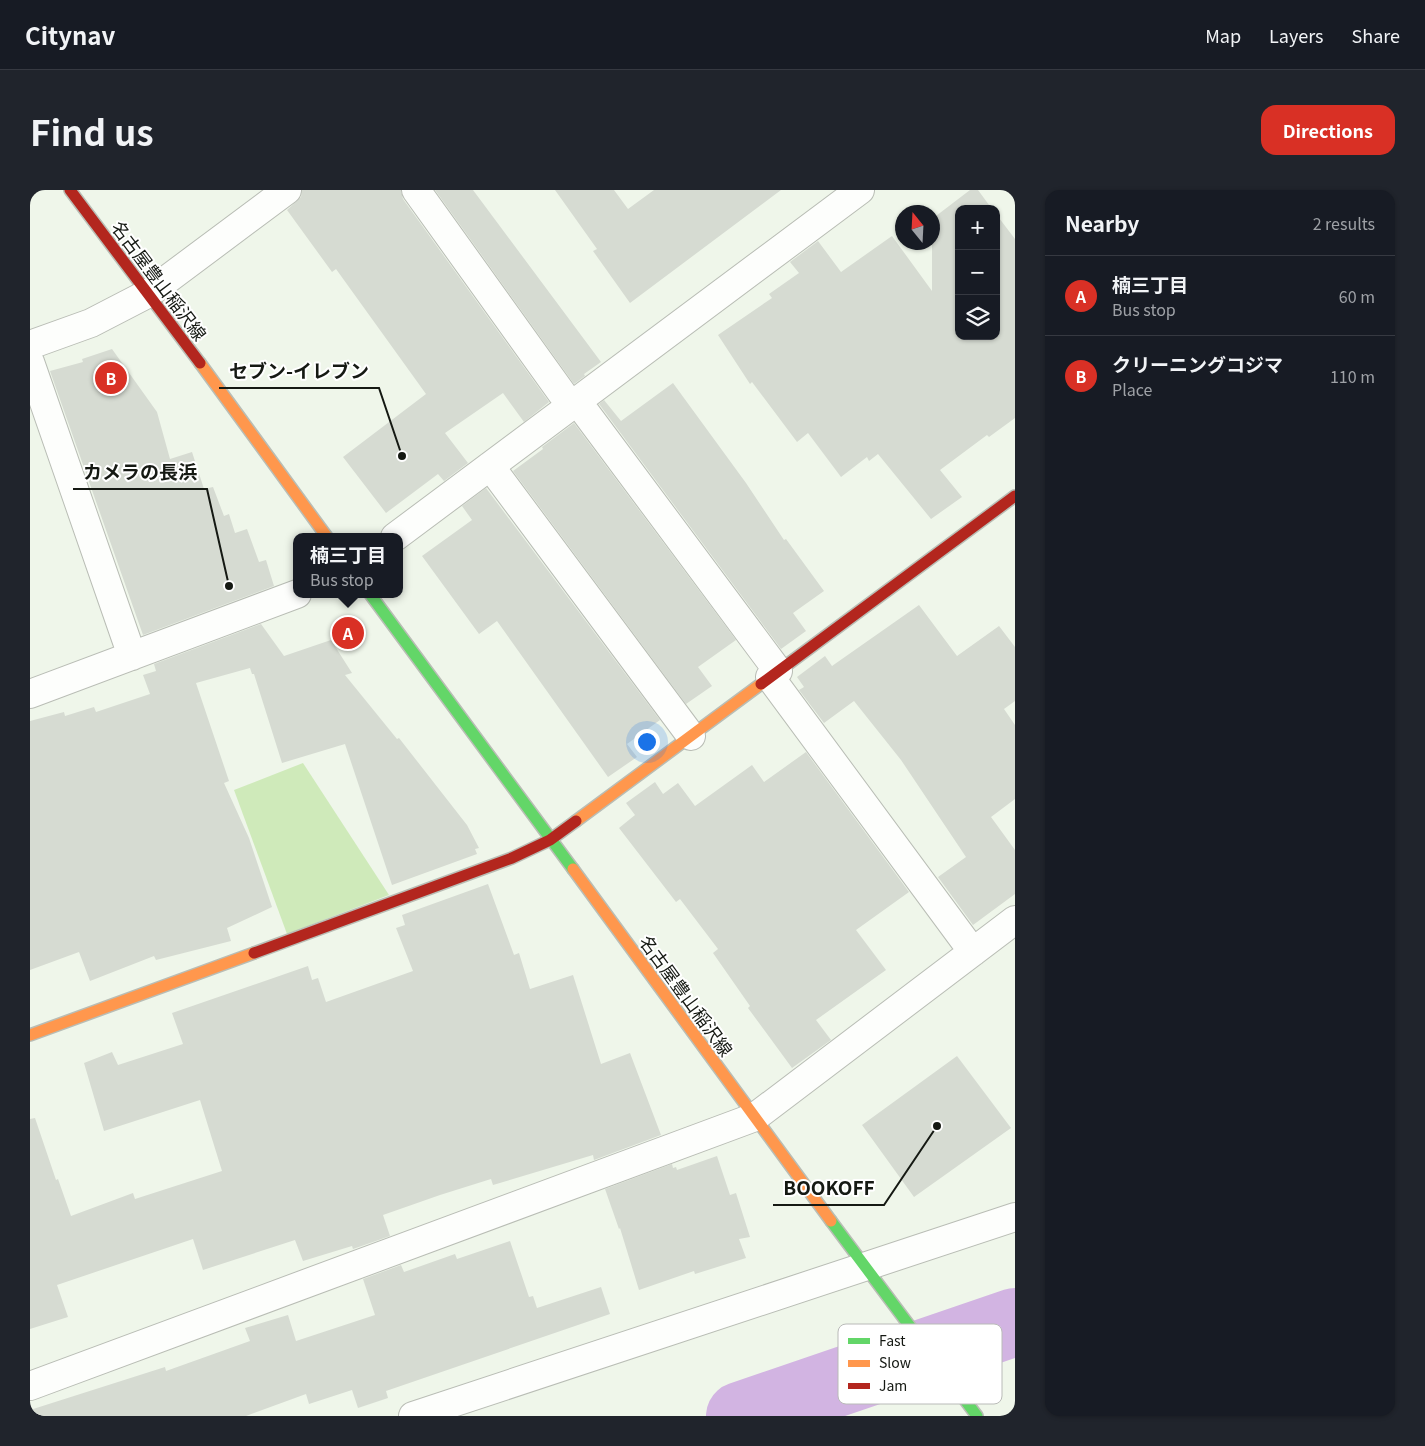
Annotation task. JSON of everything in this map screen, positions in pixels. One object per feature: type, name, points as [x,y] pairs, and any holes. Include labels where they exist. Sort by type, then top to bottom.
[{"type":"main road","name":"名古屋豊山稲沢線","points":[[70,190],[149,293],[325,533]]},
{"type":"main road","points":[[30,1035],[502,861],[550,840],[1015,496]]},
{"type":"main road","name":"名古屋豊山稲沢線","points":[[373,598],[908,1324]]},
{"type":"street","points":[[416,190],[774,674],[973,952]]},
{"type":"street","points":[[400,533],[860,190]]},
{"type":"street","points":[[30,345],[91,323],[149,293],[283,191]]},
{"type":"street","points":[[30,362],[132,656]]},
{"type":"street","points":[[490,466],[690,736]]},
{"type":"street","points":[[30,694],[293,596]]},
{"type":"street","points":[[30,1386],[755,1117],[1015,920]]},
{"type":"street","points":[[413,1416],[868,1271],[1015,1217]]},
{"type":"green space","points":[[303,763],[389,895],[287,934],[234,790]]},
{"type":"building","points":[[302,190],[401,190],[403,199],[549,402],[524,422],[503,393],[445,433],[468,463],[444,481],[438,474],[386,513],[343,457],[426,394],[336,269],[332,272],[287,210],[301,197]]},
{"type":"building","points":[[435,190],[473,190],[601,362],[574,384]]},
{"type":"building","points":[[555,190],[614,190],[628,209],[654,190],[781,190],[630,303],[593,251],[597,249]]},
{"type":"building","points":[[970,190],[978,190],[989,205],[955,205],[955,340],[1000,340],[1000,219],[1015,239],[1015,418],[989,437],[987,435],[940,470],[962,497],[931,519],[878,454],[869,461],[867,457],[841,477],[808,433],[797,442],[752,382],[750,384],[718,335],[772,298],[769,294],[799,273],[790,262],[818,241],[841,272],[892,236],[895,240],[895,250],[902,250],[932,291],[932,250],[940,250],[940,213]]},
{"type":"building","points":[[112,349],[157,412],[170,459],[192,452],[204,489],[213,487],[224,516],[229,514],[235,533],[247,529],[259,562],[266,560],[274,586],[143,635],[50,371],[83,362],[82,359]]},
{"type":"building","points":[[673,383],[746,483],[784,540],[786,539],[824,591],[793,613],[806,631],[781,649],[599,404],[604,400],[621,421]]},
{"type":"building","points":[[574,423],[736,640],[698,667],[712,686],[686,704],[513,471]]},
{"type":"building","points":[[486,488],[660,720],[627,744],[637,757],[608,777],[497,621],[479,634],[422,556],[472,520],[462,506]]},
{"type":"building","points":[[919,605],[957,656],[999,626],[1015,647],[1015,701],[1004,709],[1015,725],[1015,799],[991,817],[1015,850],[1015,894],[973,925],[938,877],[966,857],[901,760],[854,701],[824,723],[799,690],[804,687],[797,677],[825,656],[832,666]]},
{"type":"building","points":[[261,624],[284,656],[331,640],[352,673],[345,675],[397,739],[399,738],[467,825],[479,848],[475,849],[477,854],[392,885],[345,744],[282,763],[254,674],[252,674],[250,668],[196,683],[229,781],[224,783],[249,838],[272,907],[227,928],[231,941],[156,960],[154,956],[90,981],[79,952],[30,970],[30,721],[64,712],[65,716],[94,707],[96,712],[150,694],[143,675],[156,671],[154,664]]},
{"type":"building","points":[[806,752],[909,892],[856,930],[886,970],[816,1020],[831,1040],[792,1068],[748,1008],[750,1006],[713,953],[718,949],[680,899],[676,902],[619,828],[635,815],[626,803],[655,782],[663,794],[678,783],[695,806],[752,765],[764,782]]},
{"type":"building","points":[[488,884],[514,955],[519,953],[530,989],[573,975],[601,1064],[630,1053],[661,1135],[594,1160],[593,1155],[493,1185],[491,1179],[383,1215],[390,1236],[353,1249],[352,1246],[303,1261],[295,1240],[203,1270],[193,1239],[57,1285],[68,1317],[30,1329],[30,1119],[35,1118],[56,1180],[58,1179],[71,1216],[133,1193],[135,1199],[222,1171],[200,1100],[104,1131],[84,1063],[112,1052],[118,1065],[183,1044],[172,1013],[308,966],[312,980],[318,978],[326,1002],[413,971],[396,928],[405,925],[402,915]]},
{"type":"building","points":[[957,1056],[1011,1128],[914,1197],[862,1125]]},
{"type":"building","points":[[717,1156],[730,1195],[736,1193],[750,1237],[739,1239],[746,1258],[695,1274],[694,1271],[639,1290],[620,1228],[605,1189],[672,1164],[673,1168],[676,1167],[677,1170]]},
{"type":"building","points":[[510,1241],[529,1297],[533,1296],[537,1308],[601,1287],[610,1314],[386,1391],[388,1398],[358,1408],[352,1390],[309,1404],[306,1394],[246,1416],[30,1416],[30,1410],[165,1367],[166,1371],[250,1341],[245,1328],[288,1315],[296,1341],[375,1315],[363,1279],[401,1265],[404,1272],[455,1254],[457,1259]]},
{"type":"waterway","points":[[1002,1326],[1015,1322]]},
{"type":"waterway","points":[[740,1416],[838,1383]]},
{"type":"traffic: fast","points":[[373,598],[573,869]]},
{"type":"traffic: fast","points":[[831,1221],[908,1324]]},
{"type":"traffic: fast","points":[[968,1404],[977,1416]]},
{"type":"traffic: slow","points":[[200,363],[324,533]]},
{"type":"traffic: slow","points":[[576,821],[761,684]]},
{"type":"traffic: slow","points":[[573,869],[831,1221]]},
{"type":"traffic: slow","points":[[30,1035],[254,953]]},
{"type":"traffic: jam","points":[[70,190],[200,363]]},
{"type":"traffic: jam","points":[[761,684],[1015,496]]},
{"type":"traffic: jam","points":[[254,953],[512,858],[550,840],[576,821]]},
{"type":"place","name":"クリーニングコジマ","points":[[111,378]]},
{"type":"place","name":"セブン-イレブン","points":[[402,456]]},
{"type":"place","name":"カメラの長浜","points":[[229,586]]},
{"type":"place","name":"楠三丁目","points":[[348,633]]},
{"type":"place","name":"BOOKOFF","points":[[937,1126]]}]
